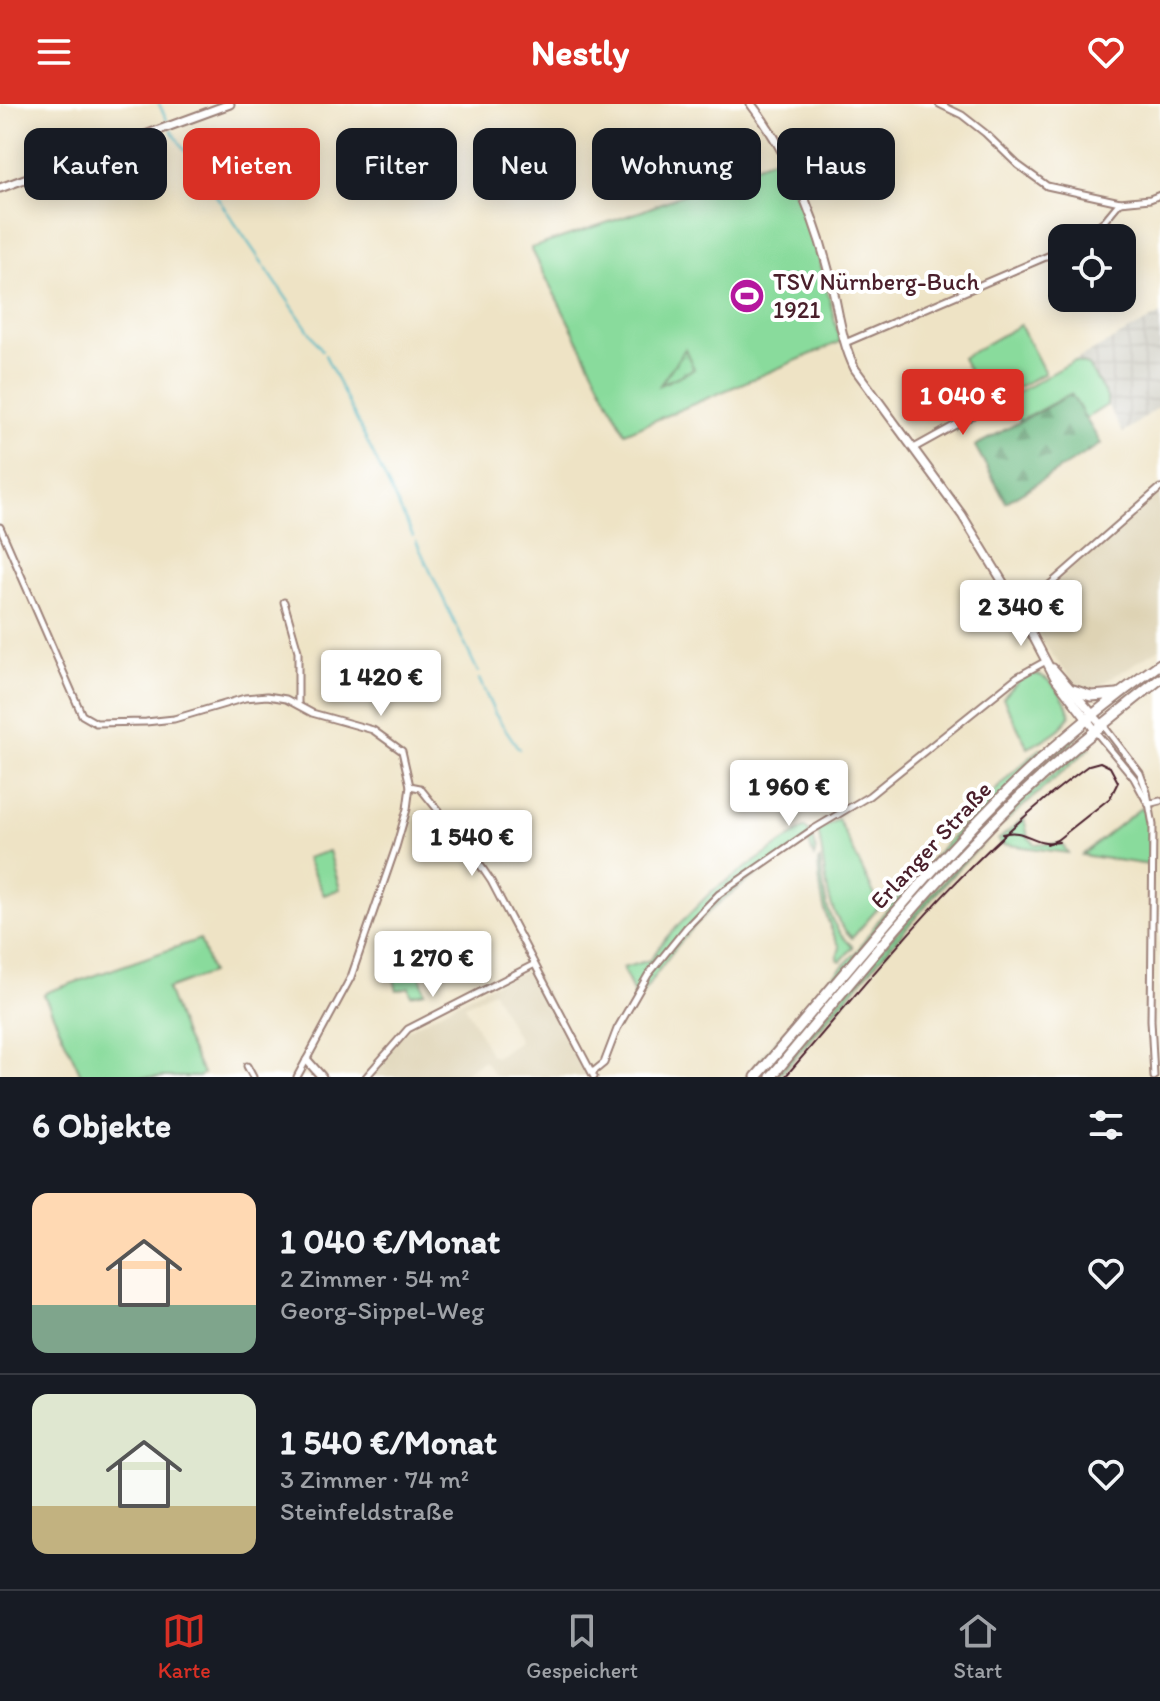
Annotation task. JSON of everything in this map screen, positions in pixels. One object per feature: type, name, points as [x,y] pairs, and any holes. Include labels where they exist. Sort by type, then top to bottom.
[{"type":"main road","name":"Erlanger Straße","points":[[756,1077],[963,837],[1024,775],[1090,717],[1160,664]]},
{"type":"main road","name":"Erlanger Straße","points":[[771,1077],[898,927],[982,834],[1098,728],[1160,679]]},
{"type":"main road","points":[[1073,690],[1094,697],[1120,693]]},
{"type":"street","points":[[0,188],[230,104]]},
{"type":"street","points":[[751,104],[779,144],[808,207],[829,273],[845,343],[859,375],[969,525],[1055,678],[1090,717]]},
{"type":"street","points":[[939,104],[962,115],[1025,171],[1047,186],[1120,202],[1160,195]]},
{"type":"street","points":[[1100,224],[1120,202]]},
{"type":"street","points":[[845,343],[1048,256]]},
{"type":"street","points":[[914,448],[997,402]]},
{"type":"street","points":[[1024,620],[1032,613],[1046,588],[1160,488]]},
{"type":"street","points":[[0,527],[82,715],[96,723],[174,719],[245,698],[267,696],[298,704],[312,713],[373,730],[402,751],[410,786],[405,822],[351,977],[297,1077]]},
{"type":"street","points":[[284,602],[298,651],[298,704]]},
{"type":"street","points":[[1047,661],[1073,690],[1134,778],[1148,804],[1155,842],[1151,1020],[1154,1077]]},
{"type":"street","points":[[410,786],[420,788],[474,855],[594,1074],[604,1063],[617,1029],[648,975],[686,928],[719,894],[812,830],[869,796],[1017,677],[1047,661]]},
{"type":"street","points":[[1148,804],[1160,801]]},
{"type":"street","points":[[478,822],[496,854]]},
{"type":"street","points":[[474,855],[490,844]]},
{"type":"street","points":[[366,1077],[408,1029],[533,965]]},
{"type":"street","points":[[307,1060],[322,1077]]},
{"type":"street","points":[[247,1066],[253,1077]]},
{"type":"shaded area","points":[[1160,314],[1160,406],[1123,433],[1107,405],[1107,397],[1074,361]]},
{"type":"shaded area","points":[[946,385],[963,418],[915,445],[894,414]]},
{"type":"shaded area","points":[[1160,488],[1160,648],[1092,690],[1085,691],[1078,687],[1043,643],[1030,615],[1041,595]]},
{"type":"shaded area","points":[[532,968],[593,1077],[496,1077],[484,1060],[458,1077],[363,1077],[398,1035],[484,988]],"holes":[[[493,991],[519,1041],[495,1057],[490,1054],[465,1005]]]},
{"type":"green space","points":[[777,157],[777,200],[798,200],[817,249],[840,342],[625,433],[531,248],[670,200],[761,200],[761,164]]},
{"type":"green space","points":[[1020,325],[1045,373],[986,404],[962,358]]},
{"type":"green space","points":[[685,349],[694,369],[660,385]]},
{"type":"green space","points":[[1074,361],[1088,365],[1107,397],[1107,405],[1085,419],[1070,394],[1020,421],[1008,398]]},
{"type":"green space","points":[[1071,394],[1101,444],[1006,502],[975,446]]},
{"type":"green space","points":[[1031,674],[1051,682],[1065,701],[1070,715],[1057,730],[1028,748],[1003,698],[1019,680]]},
{"type":"green space","points":[[1077,733],[1080,735],[999,812],[870,954],[866,951],[968,838]]},
{"type":"green space","points":[[1087,745],[1090,748],[1006,821],[960,866],[778,1077],[774,1077],[978,842],[981,843],[1004,816]]},
{"type":"green space","points":[[1041,748],[1032,763],[752,1077],[746,1077],[856,953],[882,915],[949,840],[1009,776]]},
{"type":"green space","points":[[1142,807],[1149,830],[1150,865],[1082,855]]},
{"type":"green space","points":[[1024,818],[1028,837],[1035,844],[1062,844],[1068,853],[1001,844],[998,840]]},
{"type":"green space","points":[[838,819],[880,906],[852,938],[842,927],[830,902],[818,831]]},
{"type":"green space","points":[[805,827],[814,841],[814,857],[808,840],[721,901],[686,936],[637,1002],[623,968],[650,960],[666,938],[711,892]]},
{"type":"green space","points":[[329,851],[340,889],[324,895],[306,858]]},
{"type":"green space","points":[[820,860],[831,918],[853,947],[841,961],[837,959],[840,947],[824,906]]},
{"type":"green space","points":[[200,939],[211,973],[167,989],[185,1038],[203,1074],[199,1077],[82,1077],[44,995]]},
{"type":"green space","points":[[414,956],[425,992],[411,995],[409,987],[397,990],[388,958],[401,961]]},
{"type":"waterway","points":[[159,104],[167,120]]},
{"type":"waterway","points":[[171,130],[322,350]]},
{"type":"waterway","points":[[325,355],[413,536]]},
{"type":"waterway","points":[[416,541],[478,672]]},
{"type":"waterway","points":[[479,679],[495,714],[519,749]]},
{"type":"tram line","points":[[785,1077],[928,912],[1004,835],[1089,765],[1100,762],[1110,767],[1118,782],[1110,798],[1057,840],[1047,844]]},
{"type":"tram line","points":[[1002,834],[1010,832],[1050,843],[1059,842]]},
{"type":"place","name":"TSV Nürnberg-Buch 1921","points":[[747,296]]}]
